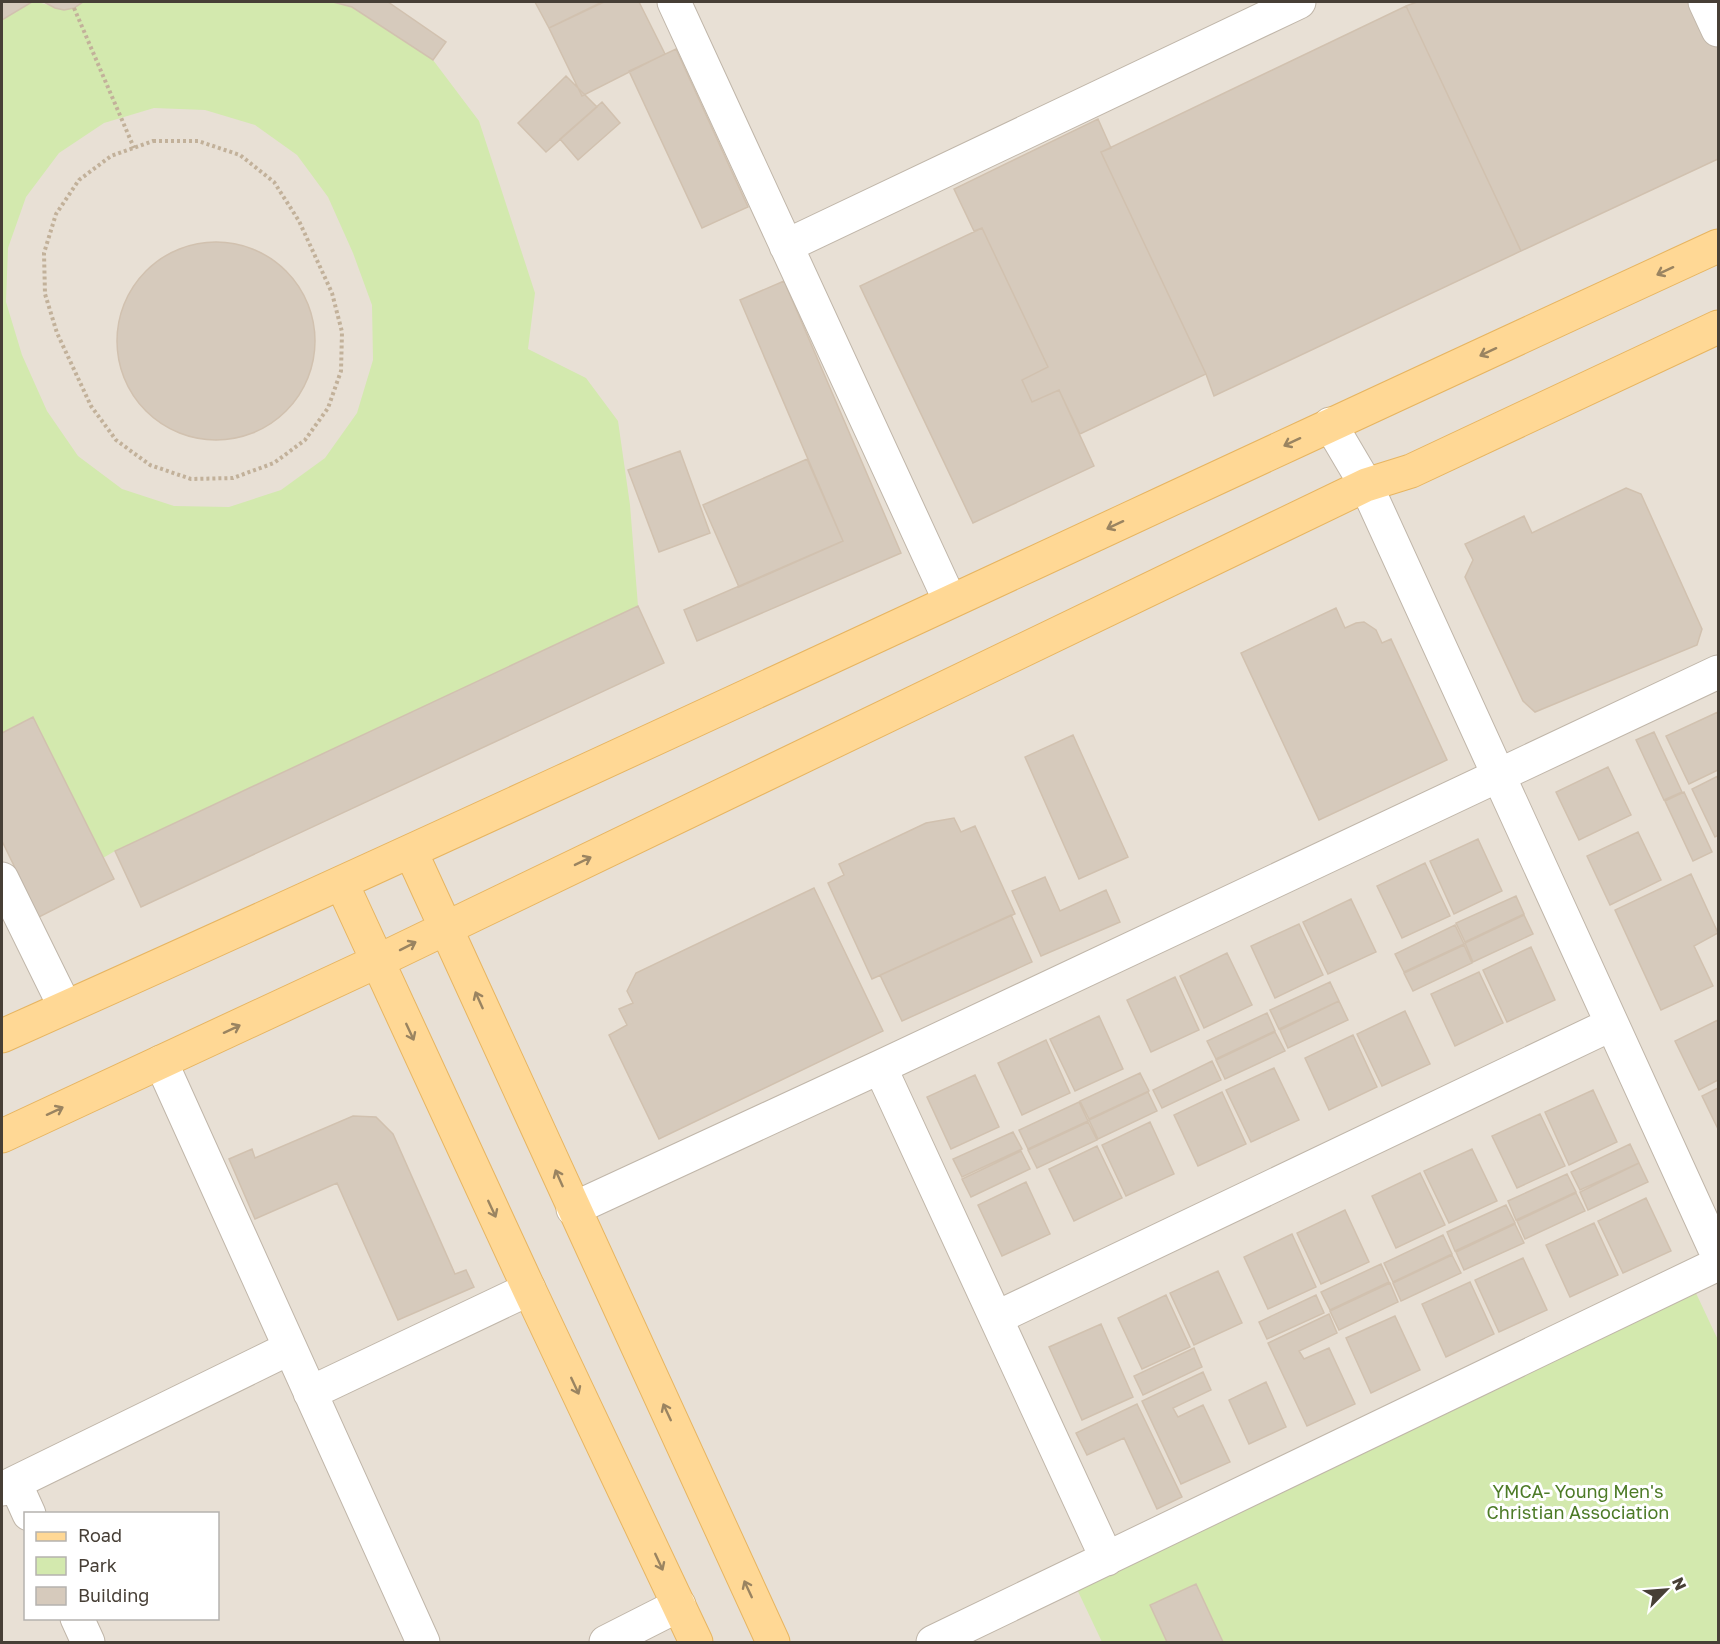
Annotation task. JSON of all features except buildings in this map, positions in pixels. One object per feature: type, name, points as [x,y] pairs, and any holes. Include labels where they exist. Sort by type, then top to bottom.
[{"type":"main road","points":[[2,1036],[342,884],[1330,424],[1719,246]]},
{"type":"main road","points":[[2,1136],[378,962],[446,927],[1366,485],[1411,471],[1719,327]]},
{"type":"main road","points":[[411,852],[773,1642]]},
{"type":"main road","points":[[342,884],[529,1289],[696,1642]]},
{"type":"street","points":[[674,2],[950,602]]},
{"type":"street","points":[[786,246],[1299,2]]},
{"type":"street","points":[[1705,2],[1719,30]]},
{"type":"street","points":[[1330,424],[1366,485],[1612,1024],[1706,1195],[1719,1256]]},
{"type":"street","points":[[573,1209],[1499,776],[1717,678]]},
{"type":"street","points":[[2,879],[65,1007]]},
{"type":"street","points":[[996,1318],[1612,1024]]},
{"type":"street","points":[[161,1062],[423,1642]]},
{"type":"street","points":[[880,1067],[1107,1559]]},
{"type":"street","points":[[933,1642],[1719,1264]]},
{"type":"street","points":[[310,1393],[529,1289]]},
{"type":"street","points":[[28,1512],[8,1486],[290,1348]]},
{"type":"street","points":[[606,1642],[679,1605]]},
{"type":"street","points":[[78,1620],[88,1642]]},
{"type":"path","points":[[74,8],[134,148]]},
{"type":"path","points":[[153,141],[198,141],[240,155],[274,183],[299,221],[332,293],[342,332],[341,371],[338,380],[328,408],[305,440],[274,464],[233,478],[191,478],[150,465],[116,440],[91,406],[57,333],[45,294],[44,253],[56,214],[79,180],[111,156],[134,148],[153,141]]},
{"type":"shaded area","points":[[2,2],[1718,2],[1718,1642],[2,1642]]},
{"type":"green space","points":[[32,2],[70,9],[83,2],[333,2],[352,7],[433,60],[479,121],[535,293],[528,349],[586,378],[618,421],[630,505],[638,606],[103,858],[33,717],[2,733],[2,20]],"holes":[[[154,108],[205,110],[255,125],[297,155],[328,197],[353,253],[372,305],[373,360],[357,413],[325,458],[281,490],[229,507],[174,506],[122,489],[78,456],[47,411],[22,355],[6,302],[8,248],[26,197],[59,153],[104,123]]]},
{"type":"green space","name":"YMCA- Young Men's Christian Association","points":[[1695,1291],[1718,1340],[1718,1642],[1102,1642],[1074,1583]]}]
